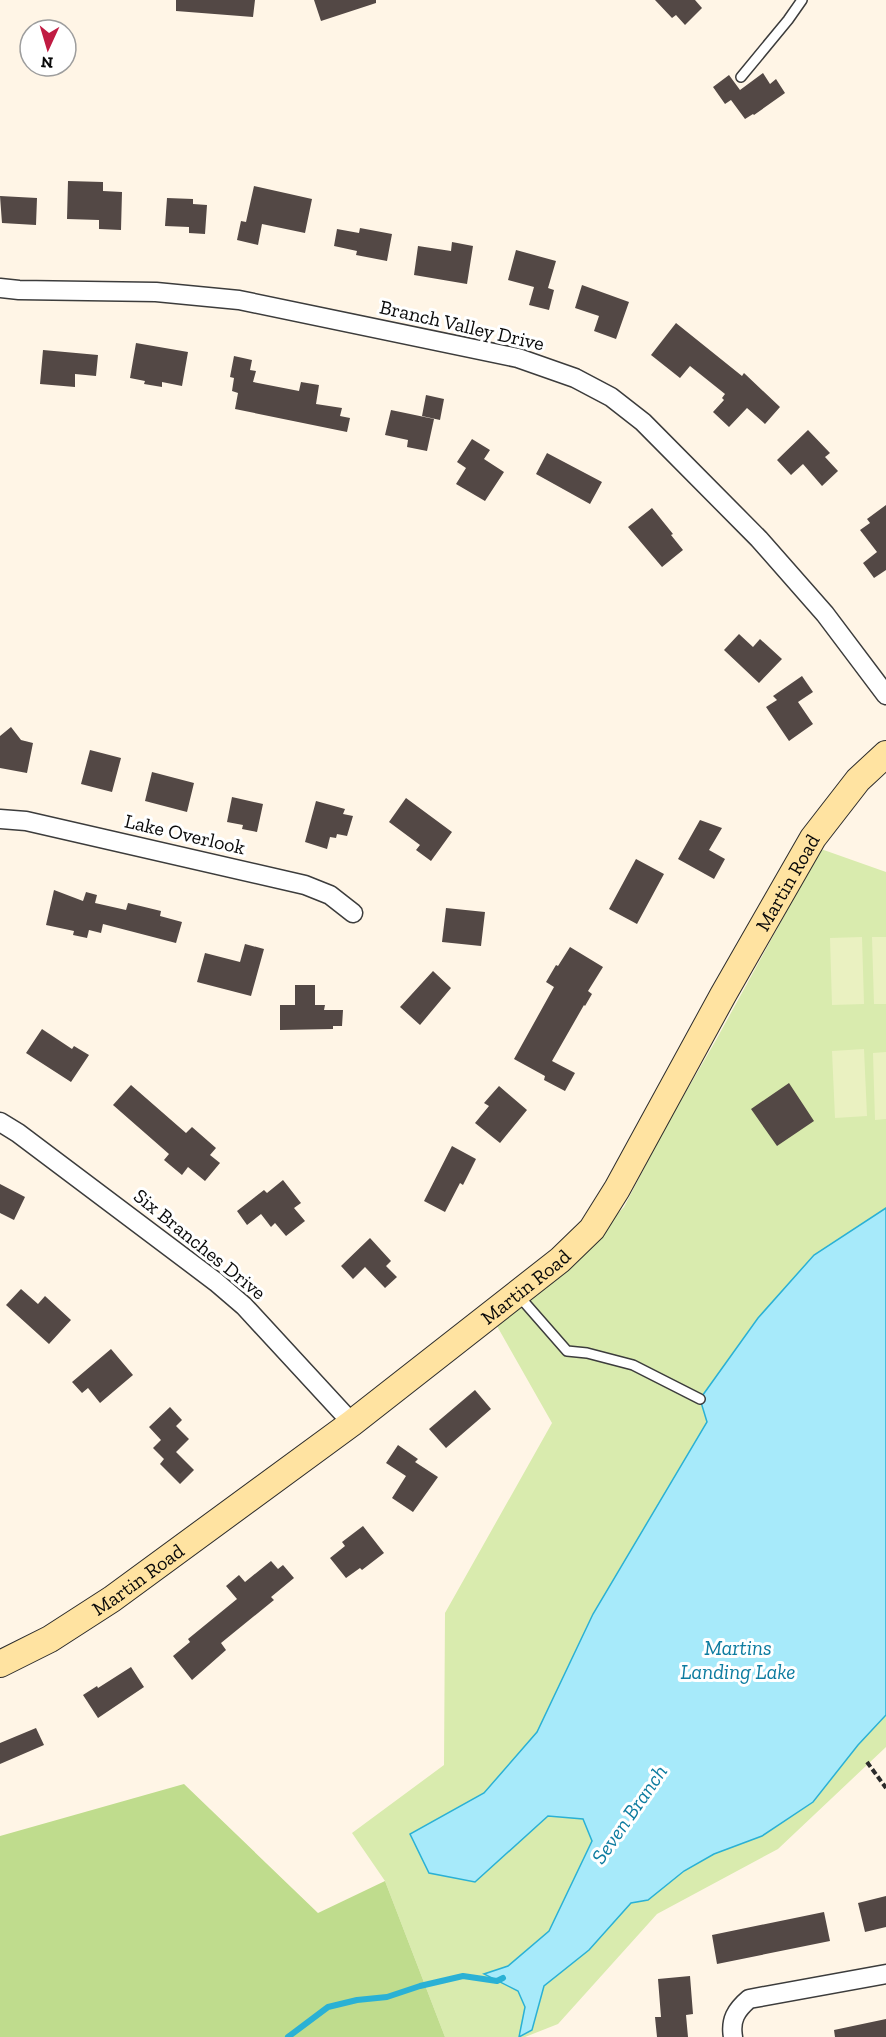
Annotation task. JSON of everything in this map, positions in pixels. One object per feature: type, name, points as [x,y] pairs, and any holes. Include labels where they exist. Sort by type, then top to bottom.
[{"type":"street","name":"Branch Valley Drive","points":[[0,288],[156,292],[239,300],[518,358],[575,378],[611,397],[643,422],[759,539],[825,614],[886,695]]},
{"type":"street","name":"Martin Road","points":[[0,1664],[50,1639],[112,1599],[352,1423],[560,1260],[592,1229],[617,1189],[723,994],[813,838],[858,780],[886,754]]},
{"type":"street","name":"Lake Overlook","points":[[0,819],[26,821],[305,885],[330,895],[354,913]]},
{"type":"street","name":"Six Branches Drive","points":[[0,1122],[36,1146],[223,1288],[244,1306],[352,1423]]},
{"type":"street","points":[[733,2037],[732,2021],[738,2008],[749,1999],[886,1974]]},
{"type":"lane","points":[[741,77],[802,0]]},
{"type":"lane","points":[[517,1293],[567,1351],[587,1353],[633,1365],[700,1399]]},
{"type":"path","points":[[867,1762],[886,1788]]},
{"type":"green space","points":[[821,849],[886,872],[886,1747],[778,1849],[657,1914],[558,2024],[525,2037],[445,2037],[385,1881],[352,1833],[444,1765],[445,1613],[552,1423],[493,1319],[557,1278],[624,1207],[665,1128]]},
{"type":"green space","points":[[862,937],[864,1004],[832,1005],[830,938]]},
{"type":"green space","points":[[872,937],[886,937],[886,1004],[874,1004]]},
{"type":"green space","points":[[864,1049],[867,1116],[835,1118],[832,1051]]},
{"type":"green space","points":[[886,1052],[886,1119],[875,1120],[873,1053]]},
{"type":"green space","points":[[184,1784],[318,1913],[385,1881],[445,2037],[0,2037],[0,1836]]},
{"type":"water","name":"Martins Landing Lake","points":[[886,1208],[886,1715],[858,1745],[813,1802],[762,1836],[714,1854],[684,1871],[648,1900],[631,1903],[589,1950],[544,1986],[532,2030],[519,2037],[525,2007],[518,1991],[484,1974],[508,1966],[549,1931],[592,1841],[583,1819],[548,1816],[475,1882],[429,1873],[410,1834],[484,1793],[537,1732],[593,1614],[707,1422],[700,1399],[758,1318],[814,1255]]},
{"type":"building","points":[[176,0],[255,0],[253,17],[176,11]]},
{"type":"building","points":[[314,0],[376,0],[376,3],[321,21]]},
{"type":"building","points":[[655,0],[695,0],[702,8],[685,25],[676,15],[672,18]]},
{"type":"building","points":[[763,73],[770,84],[776,79],[785,93],[745,119],[731,100],[725,104],[713,87],[729,75],[740,90]]},
{"type":"building","points":[[68,181],[103,182],[103,191],[122,192],[121,230],[99,229],[99,220],[67,219]]},
{"type":"building","points":[[254,186],[312,199],[305,233],[262,224],[258,245],[237,240],[241,221],[246,222]]},
{"type":"building","points":[[0,196],[37,198],[36,225],[2,223]]},
{"type":"building","points":[[167,198],[193,199],[193,204],[207,205],[205,234],[189,233],[189,227],[165,226]]},
{"type":"building","points":[[360,228],[392,234],[387,261],[356,255],[357,251],[334,246],[337,229],[359,233]]},
{"type":"building","points":[[452,242],[473,246],[467,284],[414,275],[418,246],[451,251]]},
{"type":"building","points":[[516,250],[556,261],[548,288],[554,290],[549,310],[529,305],[534,287],[508,280]]},
{"type":"building","points":[[582,285],[629,302],[616,339],[594,331],[599,316],[575,308]]},
{"type":"building","points":[[676,323],[742,376],[744,373],[780,407],[765,424],[747,408],[729,427],[713,412],[724,400],[722,398],[725,394],[690,366],[680,378],[651,355]]},
{"type":"building","points":[[136,343],[188,352],[182,386],[162,382],[162,387],[144,384],[145,381],[130,378]]},
{"type":"building","points":[[43,350],[98,355],[96,376],[75,374],[75,387],[40,384]]},
{"type":"building","points":[[234,356],[252,360],[250,370],[256,371],[253,382],[299,391],[301,382],[319,385],[316,404],[342,408],[340,416],[350,418],[347,432],[235,409],[238,393],[232,391],[234,378],[230,377]]},
{"type":"building","points":[[426,395],[444,399],[440,420],[422,416]]},
{"type":"building","points":[[391,410],[434,419],[427,451],[407,447],[408,440],[385,435]]},
{"type":"building","points":[[808,430],[830,453],[825,457],[838,471],[822,486],[803,464],[791,475],[777,460]]},
{"type":"building","points":[[472,439],[490,450],[484,459],[504,472],[485,501],[456,484],[466,468],[457,462]]},
{"type":"building","points":[[547,453],[602,482],[590,504],[536,474]]},
{"type":"building","points":[[886,505],[886,570],[874,578],[863,563],[877,552],[860,530],[870,523],[867,519]]},
{"type":"building","points":[[652,508],[683,550],[662,567],[628,527]]},
{"type":"building","points":[[739,634],[753,647],[760,639],[782,659],[759,683],[724,650]]},
{"type":"building","points":[[802,676],[813,692],[798,702],[813,724],[789,741],[766,707],[777,700],[773,696]]},
{"type":"building","points":[[11,727],[21,740],[33,743],[27,773],[0,768],[0,736]]},
{"type":"building","points":[[90,750],[121,758],[112,792],[81,784]]},
{"type":"building","points":[[152,772],[194,783],[187,812],[145,801]]},
{"type":"building","points":[[232,797],[263,804],[257,832],[242,829],[243,825],[227,822]]},
{"type":"building","points":[[406,798],[452,832],[431,861],[416,850],[420,845],[389,822]]},
{"type":"building","points":[[316,801],[345,809],[343,814],[353,816],[347,836],[337,834],[336,838],[330,837],[327,849],[305,842]]},
{"type":"building","points":[[700,820],[722,828],[709,850],[725,859],[714,879],[678,859]]},
{"type":"building","points":[[636,859],[664,874],[637,924],[609,909]]},
{"type":"building","points":[[54,890],[83,901],[86,892],[97,895],[95,903],[126,910],[128,903],[161,911],[160,916],[182,922],[176,943],[103,924],[101,933],[89,930],[87,938],[73,935],[74,931],[46,925]]},
{"type":"building","points":[[446,908],[485,912],[481,946],[442,942]]},
{"type":"building","points":[[245,944],[264,949],[251,996],[197,982],[205,953],[240,962]]},
{"type":"building","points":[[570,947],[603,967],[588,991],[592,994],[552,1061],[575,1073],[565,1091],[544,1080],[545,1076],[514,1059],[554,987],[546,982]]},
{"type":"building","points":[[433,971],[451,988],[420,1025],[400,1007]]},
{"type":"building","points":[[295,985],[315,985],[315,1005],[325,1005],[324,1010],[343,1010],[342,1026],[333,1026],[333,1029],[280,1030],[280,1005],[295,1005]]},
{"type":"building","points":[[42,1029],[72,1049],[74,1046],[89,1055],[71,1082],[26,1053]]},
{"type":"building","points":[[789,1083],[814,1121],[777,1146],[751,1109]]},
{"type":"building","points":[[131,1085],[186,1133],[192,1127],[216,1148],[210,1155],[220,1163],[205,1181],[188,1167],[182,1175],[164,1160],[169,1154],[113,1105]]},
{"type":"building","points":[[499,1086],[527,1110],[500,1143],[475,1123],[489,1106],[484,1103]]},
{"type":"building","points":[[452,1146],[476,1159],[463,1185],[460,1183],[445,1212],[424,1201]]},
{"type":"building","points":[[283,1180],[301,1203],[294,1208],[305,1221],[286,1236],[275,1223],[271,1227],[261,1214],[247,1225],[237,1211],[264,1190],[267,1193]]},
{"type":"building","points":[[0,1184],[25,1197],[14,1220],[0,1213]]},
{"type":"building","points":[[370,1238],[391,1261],[386,1266],[397,1277],[385,1288],[365,1267],[353,1279],[341,1266]]},
{"type":"building","points":[[21,1289],[38,1304],[45,1296],[71,1320],[49,1344],[6,1305]]},
{"type":"building","points":[[111,1349],[133,1375],[100,1403],[88,1388],[82,1393],[72,1382]]},
{"type":"building","points":[[475,1390],[491,1409],[446,1448],[429,1429]]},
{"type":"building","points":[[170,1407],[182,1420],[176,1426],[189,1439],[176,1452],[194,1470],[180,1484],[160,1464],[164,1459],[153,1448],[161,1440],[149,1427]]},
{"type":"building","points":[[398,1445],[418,1459],[415,1462],[438,1477],[413,1512],[392,1498],[406,1476],[386,1463]]},
{"type":"building","points":[[363,1526],[384,1553],[362,1570],[360,1568],[346,1578],[330,1558],[345,1546],[342,1542]]},
{"type":"building","points":[[271,1561],[278,1569],[283,1565],[294,1578],[271,1597],[274,1600],[221,1643],[226,1650],[192,1680],[173,1656],[190,1642],[188,1639],[237,1599],[226,1586],[239,1575],[245,1582]]},
{"type":"building","points":[[131,1667],[144,1687],[98,1718],[83,1695]]},
{"type":"building","points":[[36,1728],[44,1745],[0,1764],[0,1743]]},
{"type":"building","points":[[886,1896],[886,1927],[865,1932],[858,1903]]},
{"type":"building","points":[[824,1912],[830,1941],[717,1964],[712,1935]]},
{"type":"building","points":[[690,1976],[693,2014],[686,2015],[688,2037],[657,2037],[655,2017],[661,2017],[658,1979]]},
{"type":"building","points":[[886,2019],[886,2037],[835,2037],[834,2030]]},
{"type":"waterway","name":"Seven Branch","points":[[288,2037],[328,2007],[357,2000],[387,1997],[420,1986],[463,1976],[497,1981],[503,1978]]}]
